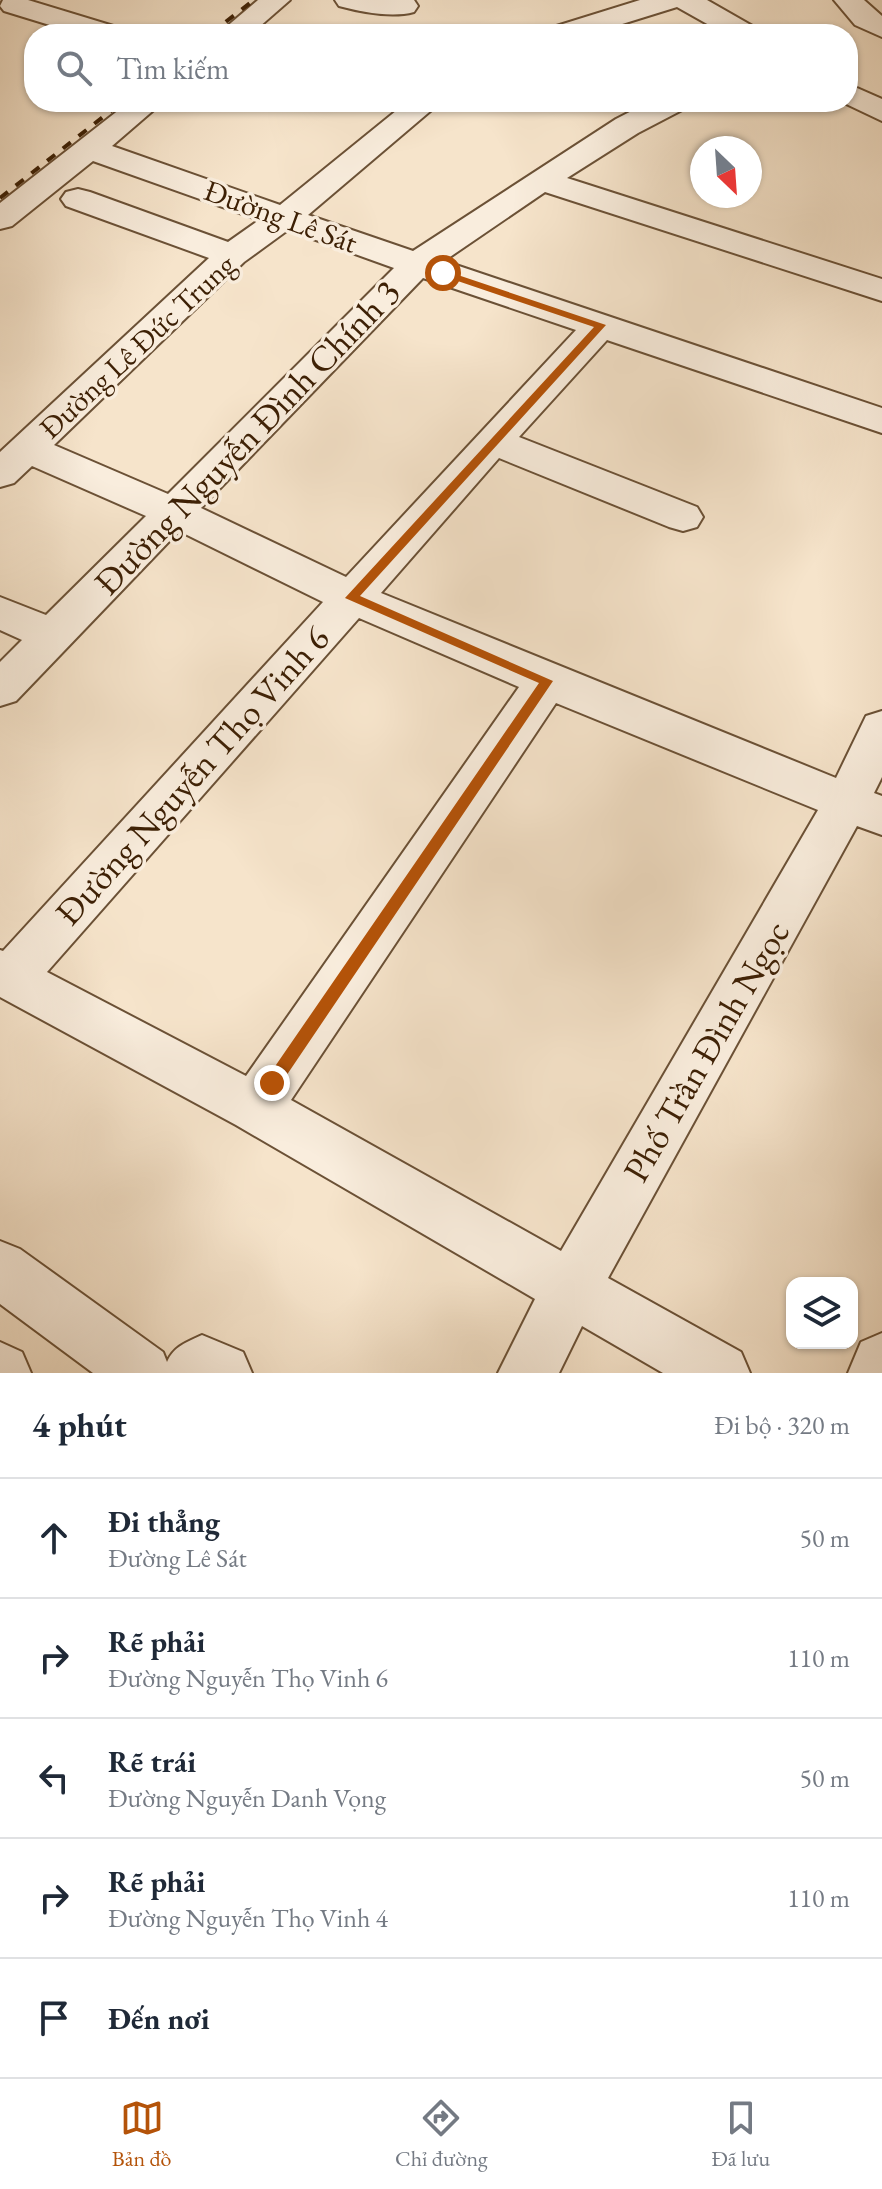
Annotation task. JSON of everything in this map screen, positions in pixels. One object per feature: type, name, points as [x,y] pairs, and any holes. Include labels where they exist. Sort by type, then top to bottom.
[{"type":"street","points":[[246,24],[276,0]]},
{"type":"street","points":[[349,0],[404,6]]},
{"type":"street","points":[[592,24],[670,0]]},
{"type":"street","points":[[686,0],[728,24]]},
{"type":"street","points":[[12,7],[74,24]]},
{"type":"street","points":[[858,99],[882,112]]},
{"type":"street","points":[[0,219],[135,112]]},
{"type":"street","name":"Đường Lê Đức Trung","points":[[14,461],[232,255],[286,216],[414,112]]},
{"type":"street","name":"Đường Nguyễn Đình Chính 3","points":[[0,689],[417,264],[541,180],[656,112]]},
{"type":"street","name":"Đường Lê Sát","points":[[89,149],[882,421]]},
{"type":"street","points":[[541,180],[882,290]]},
{"type":"street","points":[[78,199],[232,255]]},
{"type":"street","name":"Đường Nguyễn Thọ Vinh 6","points":[[5,975],[601,325]]},
{"type":"street","points":[[493,441],[683,517]]},
{"type":"street","points":[[14,461],[174,512],[352,598],[547,681],[865,809]]},
{"type":"street","points":[[0,612],[52,636]]},
{"type":"street","points":[[255,1108],[547,681]]},
{"type":"street","name":"Phố Trần Đình Ngọc","points":[[528,1373],[570,1290],[865,809],[882,728]]},
{"type":"street","points":[[5,975],[255,1108],[720,1373]]},
{"type":"street","points":[[0,1269],[142,1373]]},
{"type":"street","points":[[878,1373],[882,1363]]},
{"type":"street","points":[[192,1373],[202,1365],[222,1373]]},
{"type":"railway","points":[[223,24],[254,0]]},
{"type":"railway","points":[[0,198],[109,112]]},
{"type":"route","points":[[272,1083],[547,681],[352,598],[601,325],[443,273]]}]
